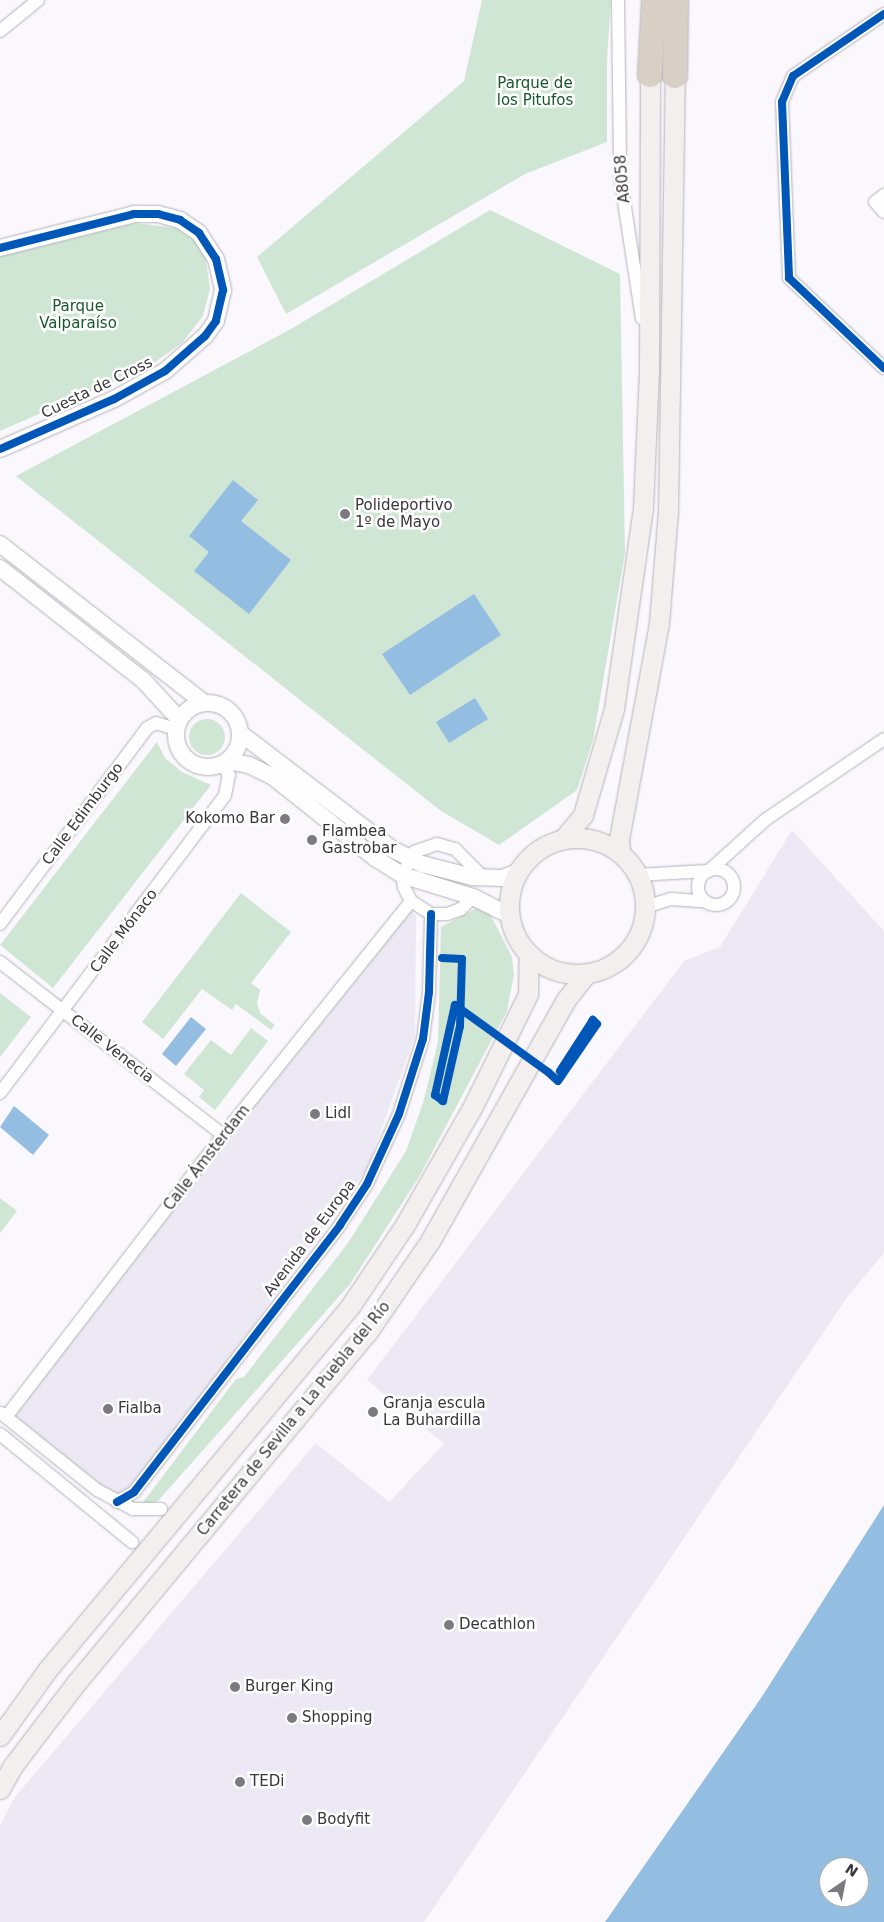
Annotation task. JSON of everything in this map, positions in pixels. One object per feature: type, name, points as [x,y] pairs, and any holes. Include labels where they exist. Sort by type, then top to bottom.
[{"type":"highway","points":[[650,75],[654,0]]},
{"type":"highway","points":[[676,0],[676,76]]},
{"type":"main road","points":[[650,75],[649,357],[643,508],[614,709],[583,815],[563,839],[531,856],[518,872],[510,893],[509,916],[516,937],[529,956],[545,967],[565,974],[585,975],[604,969],[621,959],[638,935],[645,907],[637,875],[620,852],[619,839],[659,622],[668,512],[676,76]]},
{"type":"main road","points":[[563,839],[586,839],[620,852]]},
{"type":"main road","points":[[0,1736],[48,1669],[339,1321],[401,1231],[472,1106],[528,994],[529,956]]},
{"type":"main road","name":"Carretera de Sevilla a La Puebla del Río","points":[[0,1788],[12,1767],[76,1683],[367,1333],[430,1242],[565,1001],[585,975]]},
{"type":"main road","points":[[0,1732],[13,1718]]},
{"type":"street","points":[[0,31],[38,0]]},
{"type":"street","name":"A8058","points":[[618,0],[620,175],[649,357]]},
{"type":"street","points":[[884,14],[794,76],[782,102],[789,278],[884,368]]},
{"type":"street","points":[[884,195],[875,202],[884,212]]},
{"type":"street","name":"Cuesta de Cross","points":[[0,248],[134,214],[158,214],[180,220],[199,232],[216,259],[223,290],[216,321],[205,336],[165,371],[114,399],[0,449]]},
{"type":"street","points":[[0,544],[204,703],[228,710],[238,722],[240,733],[238,747],[225,762]]},
{"type":"street","points":[[1,572],[144,681],[178,724],[178,748],[191,763],[209,768],[225,762],[250,765],[272,776],[375,858],[402,875],[473,897],[509,916]]},
{"type":"street","points":[[178,724],[194,706],[204,703]]},
{"type":"street","name":"Calle Edimburgo","points":[[0,924],[147,728],[156,724],[178,724]]},
{"type":"street","points":[[240,733],[364,829],[410,858],[422,864],[483,877],[503,878],[518,872]]},
{"type":"street","points":[[703,901],[697,885],[709,870],[765,820],[884,739]]},
{"type":"street","name":"Calle Mónaco","points":[[0,1093],[64,1012],[226,795],[229,775],[225,762]]},
{"type":"street","points":[[473,897],[461,909],[447,914],[431,914],[411,901],[402,875],[410,858],[426,845],[445,844],[469,860],[483,877]]},
{"type":"street","points":[[637,875],[709,870],[727,872],[734,886],[733,894],[726,903],[718,906],[703,901],[684,899],[656,901],[645,907]]},
{"type":"street","name":"Calle Ámsterdam","points":[[3,1415],[223,1135],[411,901]]},
{"type":"street","name":"Avenida de Europa","points":[[117,1502],[134,1492],[340,1225],[367,1184],[400,1114],[423,1039],[429,992],[431,914]]},
{"type":"street","name":"Calle Venecia","points":[[0,962],[223,1135]]},
{"type":"street","points":[[3,1415],[97,1490],[117,1502],[133,1509],[161,1509]]},
{"type":"street","points":[[0,1434],[132,1542]]},
{"type":"shaded area","points":[[792,830],[884,931],[884,1253],[848,1296],[424,1922],[0,1922],[0,1825],[15,1797],[316,1443],[389,1502],[444,1444],[367,1380],[684,961],[720,947]]},
{"type":"shaded area","points":[[404,903],[416,916],[415,1036],[367,1169],[118,1511],[1,1413]]},
{"type":"green space","name":"Parque de los Pitufos","points":[[482,0],[611,0],[607,60],[607,142],[525,174],[286,314],[257,257],[464,81]]},
{"type":"green space","name":"Polideportivo 1º de Mayo","points":[[490,210],[620,274],[625,553],[593,740],[577,790],[499,845],[441,811],[16,476],[291,329]]},
{"type":"green space","name":"Parque Valparaíso","points":[[136,223],[176,228],[194,240],[205,253],[210,289],[203,316],[182,343],[151,365],[0,431],[0,256]]},
{"type":"green space","points":[[207,719],[214,720],[220,724],[224,730],[224,744],[220,750],[214,754],[207,755],[200,754],[194,750],[190,744],[189,737],[190,730],[194,724],[200,720]]},
{"type":"green space","points":[[157,742],[165,758],[182,772],[211,785],[53,988],[0,945]]},
{"type":"green space","points":[[241,893],[291,932],[251,983],[260,990],[257,1003],[260,1013],[275,1025],[271,1030],[236,1004],[232,1010],[202,989],[163,1039],[142,1022]]},
{"type":"green space","points":[[477,908],[490,914],[512,957],[514,975],[507,1011],[419,1177],[350,1284],[158,1501],[141,1505],[236,1379],[244,1377],[348,1243],[406,1151],[423,1103],[438,1042],[441,927]]},
{"type":"green space","points":[[0,993],[31,1017],[0,1057]]},
{"type":"green space","points":[[251,1028],[268,1041],[215,1110],[199,1097],[204,1090],[184,1074],[211,1040],[231,1055]]},
{"type":"green space","points":[[0,1198],[17,1211],[0,1233]]},
{"type":"water","points":[[233,480],[258,500],[241,521],[291,560],[249,614],[194,571],[209,552],[189,536]]},
{"type":"water","points":[[474,594],[501,635],[410,695],[382,654]]},
{"type":"water","points":[[475,698],[488,719],[449,743],[436,722]]},
{"type":"water","points":[[191,1017],[206,1029],[176,1066],[162,1054]]},
{"type":"water","points":[[14,1106],[49,1135],[33,1155],[0,1127]]},
{"type":"water","points":[[884,1505],[884,1922],[605,1922],[761,1698]]},
{"type":"cycle path","points":[[884,14],[793,76],[782,102],[789,278],[884,368]]},
{"type":"cycle path","points":[[0,248],[134,214],[158,214],[180,220],[199,233],[216,259],[223,290],[216,321],[205,336],[165,371],[114,399],[0,449]]},
{"type":"cycle path","points":[[117,1502],[134,1492],[340,1225],[367,1184],[399,1114],[423,1039],[429,992],[431,914]]},
{"type":"cycle path","points":[[442,958],[462,959],[460,1026],[443,1101],[435,1095],[455,1005],[548,1072],[558,1081],[597,1024],[593,1020],[560,1071]]},
{"type":"place","name":"Polideportivo 1º de Mayo","points":[[345,514]]},
{"type":"place","name":"Kokomo Bar","points":[[285,819]]},
{"type":"place","name":"Flambea Gastrobar","points":[[312,840]]},
{"type":"place","name":"Lidl","points":[[315,1114]]},
{"type":"place","name":"Fialba","points":[[108,1409]]},
{"type":"place","name":"Granja escula La Buhardilla","points":[[373,1412]]},
{"type":"place","name":"Decathlon","points":[[449,1625]]},
{"type":"place","name":"Burger King","points":[[235,1687]]},
{"type":"place","name":"Shopping","points":[[292,1718]]},
{"type":"place","name":"TEDi","points":[[240,1782]]},
{"type":"place","name":"Bodyfit","points":[[307,1820]]}]
